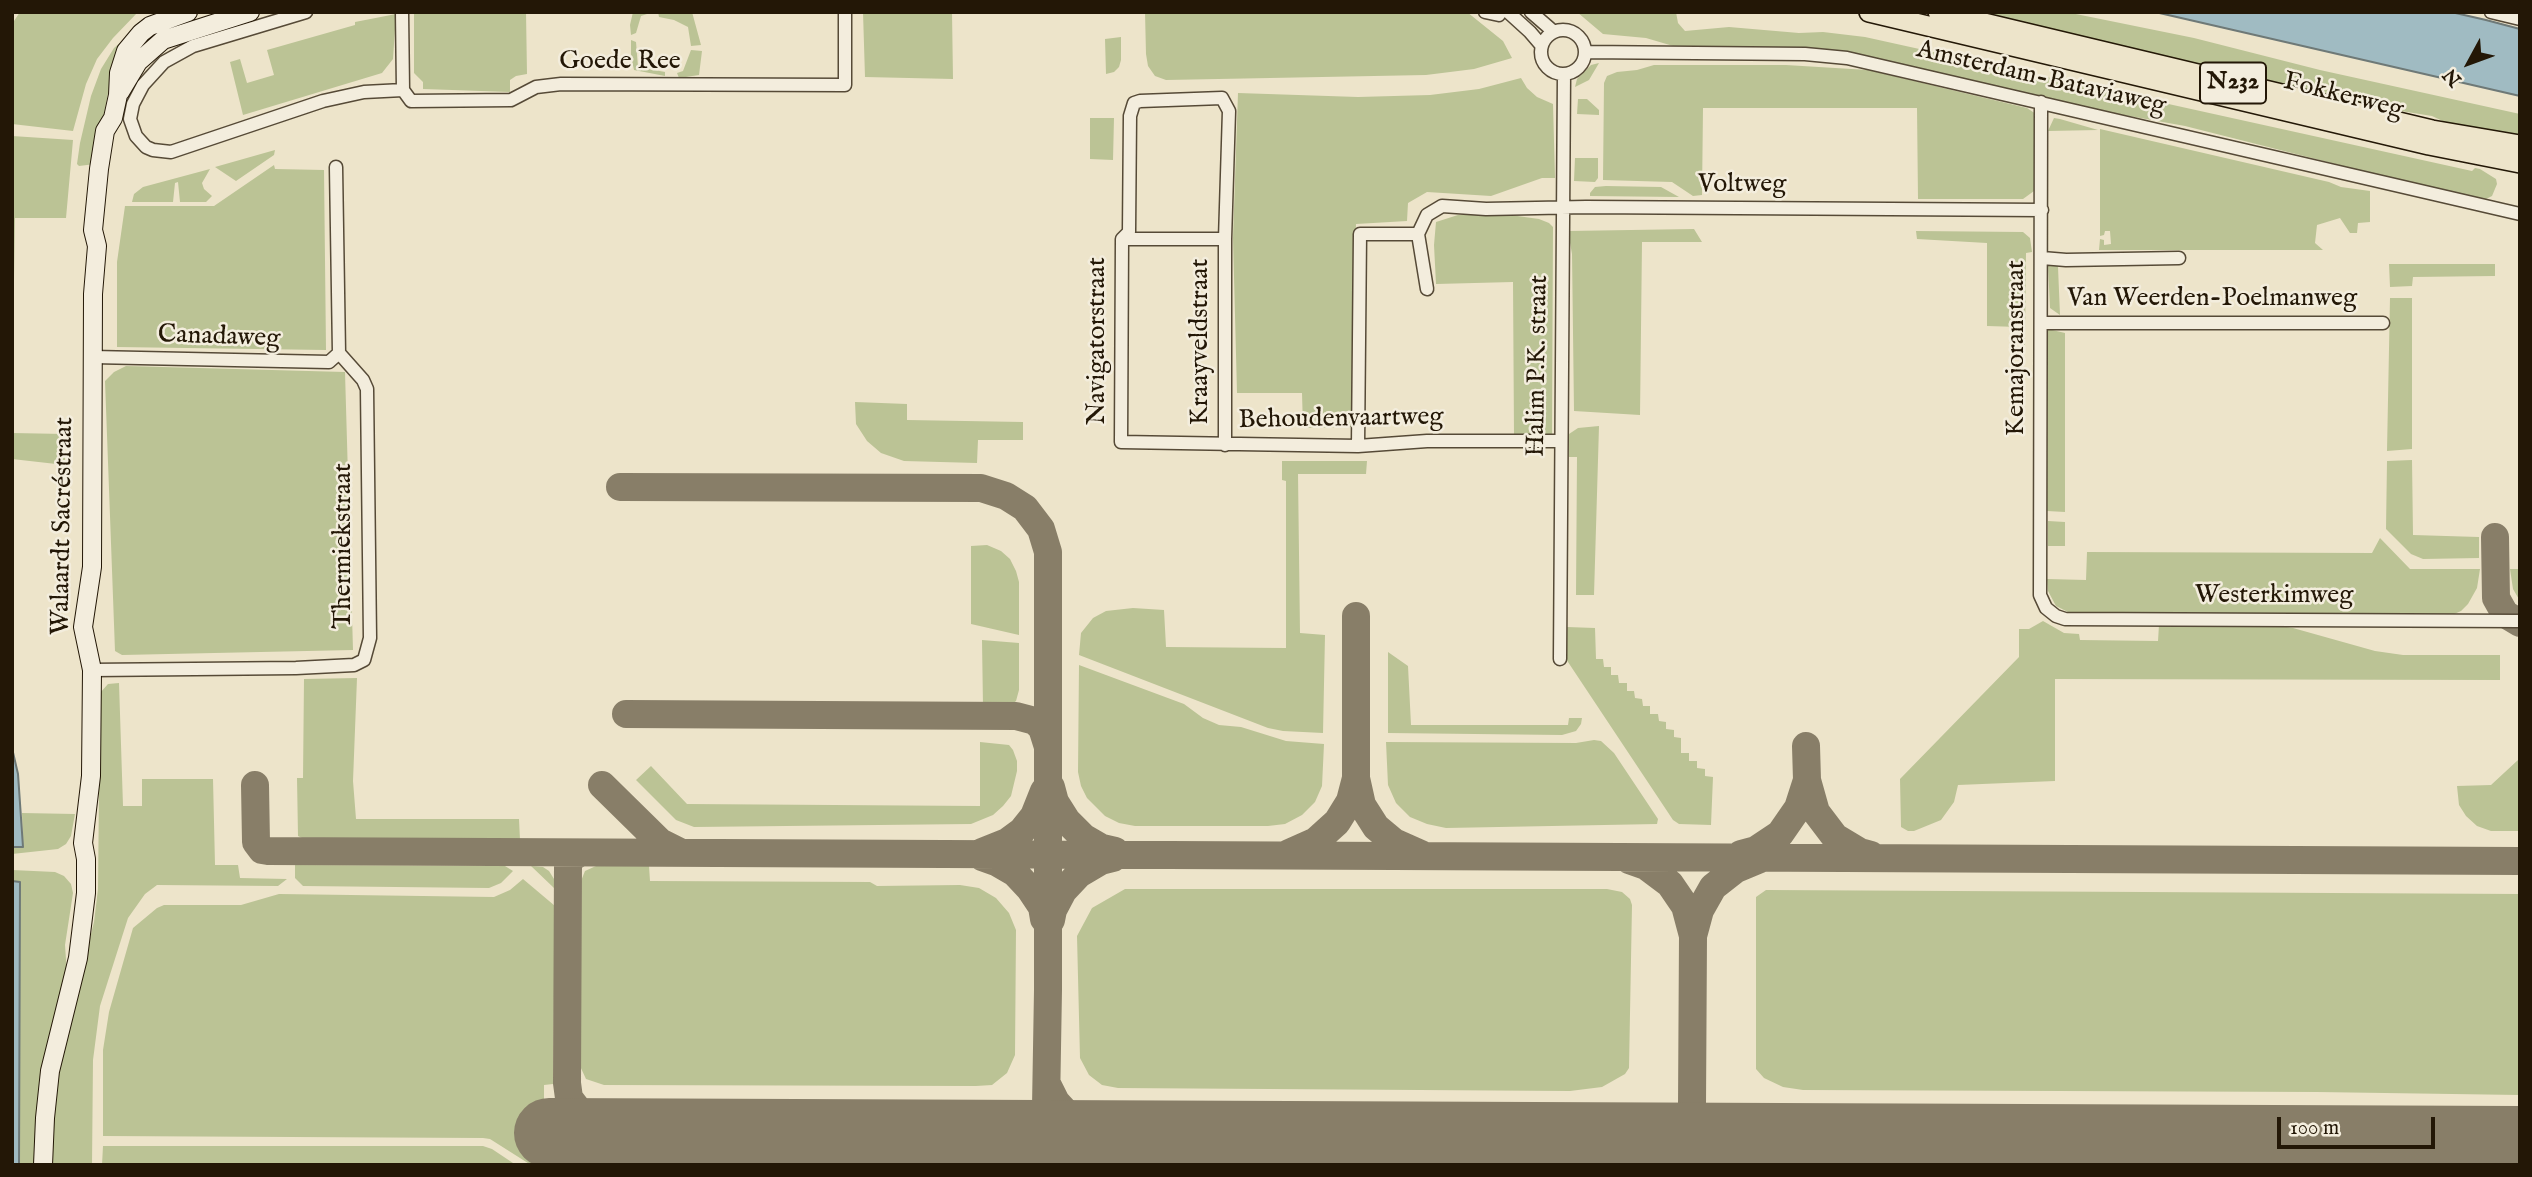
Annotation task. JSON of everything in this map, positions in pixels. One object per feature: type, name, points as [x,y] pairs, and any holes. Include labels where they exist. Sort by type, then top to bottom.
[{"type":"main road","name":"Fokkerweg","points":[[1869,12],[2429,145],[2520,163]]},
{"type":"main road","name":"Fokkerweg","points":[[1938,12],[2432,131],[2520,145]]},
{"type":"street","points":[[118,95],[121,61],[132,42],[150,26],[188,12]]},
{"type":"street","points":[[118,95],[138,62],[154,46],[172,36],[250,12]]},
{"type":"street","name":"Goede Ree","points":[[306,12],[214,25],[156,68],[143,85],[132,104],[130,119],[136,136],[146,147],[165,153],[323,101],[364,92],[403,90],[411,101],[511,100],[536,87],[561,84],[845,85],[845,12]]},
{"type":"street","points":[[402,12],[403,90]]},
{"type":"street","points":[[1485,12],[1504,14],[1530,32],[1542,46]]},
{"type":"street","points":[[1531,12],[1554,32]]},
{"type":"street","points":[[2491,12],[2520,19]]},
{"type":"street","points":[[1554,32],[1572,32],[1584,44],[1585,52],[1579,68],[1564,75],[1548,69],[1543,62],[1542,46],[1546,38],[1554,32]]},
{"type":"street","name":"Amsterdam-Bataviaweg","points":[[1585,52],[1805,54],[1847,58],[2520,214]]},
{"type":"street","name":"Halim P.K. straat","points":[[1560,659],[1564,75]]},
{"type":"street","name":"Walaardt Sacréstraat","points":[[43,1165],[50,1071],[80,948],[85,904],[86,864],[83,843],[89,806],[92,670],[83,627],[92,567],[93,294],[97,246],[105,231],[103,189],[115,130],[113,118],[118,95]]},
{"type":"street","name":"Kraayveldstraat","points":[[1122,239],[1129,232],[1130,116],[1134,103],[1222,98],[1229,111],[1225,239],[1225,445]]},
{"type":"street","name":"Kemajoranstraat","points":[[2040,595],[2041,102]]},
{"type":"street","points":[[336,167],[339,353]]},
{"type":"street","name":"Voltweg","points":[[1418,234],[1427,215],[1442,206],[1486,209],[2042,210]]},
{"type":"street","points":[[1358,446],[1360,234],[1418,234],[1427,289]]},
{"type":"street","points":[[1122,239],[1225,239]]},
{"type":"street","name":"Navigatorstraat","points":[[1121,442],[1122,239]]},
{"type":"street","points":[[2042,258],[2179,258]]},
{"type":"street","name":"Van Weerden-Poelmanweg","points":[[2041,323],[2383,323]]},
{"type":"street","name":"Canadaweg","points":[[93,358],[330,362],[339,353]]},
{"type":"street","name":"Thermiekstraat","points":[[92,670],[296,668],[354,665],[364,660],[370,638],[367,389],[363,380],[339,353]]},
{"type":"street","name":"Behoudenvaartweg","points":[[1121,442],[1358,446],[1427,441],[1561,441]]},
{"type":"street","name":"Westerkimweg","points":[[2040,595],[2046,608],[2065,619],[2520,621]]},
{"type":"green space","points":[[20,12],[138,12],[97,59],[86,84],[73,131],[12,124],[12,24]]},
{"type":"green space","points":[[414,12],[526,12],[527,74],[510,80],[510,92],[423,89],[423,82],[414,73]]},
{"type":"green space","points":[[633,12],[647,14],[641,16],[636,33],[631,35],[630,25]]},
{"type":"green space","points":[[658,12],[692,12],[701,45],[691,46],[688,27],[659,17]]},
{"type":"green space","points":[[863,12],[952,12],[953,79],[865,77]]},
{"type":"green space","points":[[1145,12],[1467,12],[1503,41],[1512,58],[1474,69],[1426,75],[1166,80],[1155,76],[1148,66]]},
{"type":"green space","points":[[1577,12],[1676,12],[1678,23],[1685,31],[1729,27],[1865,37],[2472,171],[2475,168],[2480,169],[2496,179],[2497,184],[2492,196],[2482,201],[2185,126],[2096,110],[1873,57],[1832,52],[1680,48],[1646,38],[1603,34]]},
{"type":"green space","points":[[1967,12],[2066,12],[2194,38],[2320,70],[2520,114],[2520,137],[2449,124],[2432,116],[2401,111],[2378,111]]},
{"type":"green space","points":[[396,14],[393,59],[382,73],[243,115],[230,62],[240,59],[247,83],[274,75],[267,50],[355,25],[355,22]]},
{"type":"green space","points":[[167,17],[116,65],[95,164],[79,166],[80,143],[91,96],[101,69],[114,48],[143,23]]},
{"type":"green space","points":[[1121,37],[1119,67],[1106,74],[1105,39]]},
{"type":"green space","points":[[631,40],[636,42],[638,67],[665,72],[665,76],[634,70]]},
{"type":"green space","points":[[691,50],[702,51],[699,75],[679,78],[677,73],[683,71]]},
{"type":"green space","points":[[1599,63],[1589,80],[1575,87],[1577,79],[1591,65]]},
{"type":"green space","points":[[1654,65],[1786,65],[1868,70],[2027,108],[2036,114],[2034,191],[2023,199],[1918,199],[1917,108],[1703,108],[1702,195],[1693,196],[1672,182],[1603,180],[1604,83],[1607,76]]},
{"type":"green space","points":[[1521,78],[1537,97],[1553,104],[1555,178],[1542,178],[1491,196],[1427,192],[1408,203],[1407,221],[1356,224],[1351,427],[1303,428],[1302,393],[1237,393],[1233,238],[1238,93],[1358,97],[1430,95],[1479,89]]},
{"type":"green space","points":[[1578,99],[1587,99],[1599,110],[1599,115],[1577,114]]},
{"type":"green space","points":[[1090,118],[1114,118],[1113,160],[1090,159]]},
{"type":"green space","points":[[2054,118],[2060,119],[2098,130],[2048,131]]},
{"type":"green space","points":[[2100,129],[2341,187],[2370,191],[2370,222],[2358,223],[2357,233],[2350,233],[2340,218],[2317,225],[2315,243],[2323,250],[2099,250],[2100,239],[2104,240],[2104,245],[2111,244],[2110,231],[2105,231],[2104,235],[2100,236]]},
{"type":"green space","points":[[12,136],[73,140],[66,218],[15,218],[12,405]]},
{"type":"green space","points":[[275,150],[274,155],[236,181],[215,167]]},
{"type":"green space","points":[[1575,158],[1598,158],[1598,178],[1595,182],[1574,181]]},
{"type":"green space","points":[[274,165],[275,169],[324,170],[326,350],[117,347],[117,262],[125,206],[214,206]]},
{"type":"green space","points":[[210,169],[202,183],[212,196],[206,202],[180,202],[178,182],[175,183],[173,202],[132,202],[134,194],[143,187]]},
{"type":"green space","points":[[1595,187],[1661,187],[1679,197],[1590,196]]},
{"type":"green space","points":[[1458,215],[1510,215],[1539,219],[1553,227],[1552,436],[1514,435],[1513,282],[1436,284],[1436,222]]},
{"type":"green space","points":[[1694,229],[1702,242],[1642,242],[1640,415],[1574,411],[1572,254],[1568,231]]},
{"type":"green space","points":[[1916,231],[2023,232],[2030,238],[2032,252],[2026,253],[2025,345],[2019,345],[2019,327],[1987,326],[1987,243],[1917,239]]},
{"type":"green space","points":[[2055,262],[2058,267],[2060,315],[2050,308],[2048,265]]},
{"type":"green space","points":[[2389,264],[2495,264],[2495,276],[2413,277],[2412,286],[2390,287]]},
{"type":"green space","points":[[2390,298],[2412,298],[2412,449],[2387,451]]},
{"type":"green space","points":[[2048,329],[2065,333],[2065,512],[2047,511]]},
{"type":"green space","points":[[126,366],[345,372],[353,650],[122,655],[115,651],[105,381]]},
{"type":"green space","points":[[855,402],[907,404],[907,420],[1023,422],[1023,440],[978,440],[977,463],[904,461],[881,453],[867,441],[856,424]]},
{"type":"green space","points":[[1599,426],[1594,595],[1576,595],[1577,457],[1569,457],[1569,434],[1578,428]]},
{"type":"green space","points":[[12,433],[65,434],[65,465],[12,459]]},
{"type":"green space","points":[[2412,460],[2413,535],[2479,537],[2479,558],[2423,559],[2411,554],[2386,529],[2387,461]]},
{"type":"green space","points":[[1282,461],[1367,461],[1366,474],[1298,474],[1300,633],[1325,635],[1323,733],[1268,728],[1079,655],[1081,633],[1093,618],[1106,611],[1133,608],[1164,610],[1166,647],[1286,648],[1286,481],[1282,480]]},
{"type":"green space","points":[[2048,521],[2065,522],[2065,546],[2048,546]]},
{"type":"green space","points":[[2380,538],[2410,569],[2480,569],[2477,588],[2468,604],[2452,615],[2070,613],[2056,606],[2048,591],[2047,579],[2086,580],[2087,552],[2372,553]]},
{"type":"green space","points":[[987,545],[1001,551],[1010,559],[1016,571],[1019,582],[1019,635],[971,624],[971,546]]},
{"type":"green space","points":[[2510,569],[2520,569],[2520,601],[2513,589]]},
{"type":"green space","points":[[2043,621],[2064,633],[2079,634],[2080,640],[2158,641],[2159,625],[2274,625],[2375,651],[2403,655],[2500,655],[2500,680],[2055,679],[2055,781],[1958,785],[1954,802],[1941,820],[1914,831],[1901,827],[1900,779],[2019,657],[2019,629],[2029,629]]},
{"type":"green space","points":[[1567,627],[1595,628],[1596,659],[1603,659],[1604,667],[1611,667],[1611,675],[1618,675],[1619,683],[1627,683],[1627,691],[1634,691],[1635,698],[1642,699],[1643,706],[1650,706],[1650,714],[1658,714],[1659,721],[1666,722],[1666,729],[1674,730],[1674,737],[1681,738],[1681,753],[1689,753],[1689,761],[1697,761],[1697,768],[1705,769],[1705,776],[1713,777],[1711,825],[1679,824],[1673,820],[1566,659]]},
{"type":"green space","points":[[982,640],[1019,643],[1019,690],[1016,701],[1011,705],[983,707]]},
{"type":"green space","points":[[1388,652],[1408,666],[1411,725],[1568,725],[1569,718],[1582,718],[1581,724],[1576,731],[1562,735],[1388,733]]},
{"type":"green space","points":[[2518,655],[2520,831],[2491,831],[2477,826],[2466,816],[2459,805],[2457,786],[2491,785],[2518,760]]},
{"type":"green space","points":[[1079,665],[1184,704],[1203,718],[1219,725],[1241,727],[1286,741],[1324,744],[1322,786],[1315,802],[1302,815],[1285,824],[1268,826],[1135,826],[1119,823],[1105,816],[1087,798],[1078,772]]},
{"type":"green space","points":[[357,678],[353,781],[356,819],[519,819],[520,840],[298,836],[297,778],[303,778],[304,679]]},
{"type":"green space","points":[[119,683],[123,806],[142,806],[142,779],[213,779],[215,865],[238,865],[240,878],[287,879],[278,886],[157,885],[145,894],[128,918],[100,1006],[93,1060],[92,1165],[47,1165],[51,1096],[94,922],[98,889],[100,693],[108,684]]},
{"type":"green space","points":[[1601,741],[1614,753],[1658,819],[1657,824],[1446,828],[1410,817],[1396,803],[1388,785],[1386,742],[1576,743]]},
{"type":"green space","points":[[980,742],[1009,745],[1017,761],[1017,771],[1011,796],[1003,806],[993,815],[971,824],[694,827],[676,820],[636,780],[651,766],[687,804],[980,806]]},
{"type":"green space","points":[[22,813],[75,814],[71,836],[66,844],[58,849],[12,854],[12,847],[23,847]]},
{"type":"green space","points":[[295,865],[505,866],[513,871],[501,883],[489,888],[303,886],[295,878]]},
{"type":"green space","points":[[531,866],[543,867],[549,871],[554,879],[554,888]]},
{"type":"green space","points":[[596,866],[649,866],[650,881],[870,882],[877,886],[960,885],[979,888],[996,898],[1009,913],[1016,930],[1015,1055],[1007,1073],[992,1085],[976,1086],[604,1085],[586,1079],[580,1066],[579,886],[585,871]]},
{"type":"green space","points":[[12,870],[55,872],[64,876],[71,884],[73,893],[65,945],[67,974],[38,1165],[19,1165],[20,882],[12,881]]},
{"type":"green space","points":[[523,879],[555,906],[553,1084],[544,1085],[544,1165],[531,1165],[490,1139],[483,1138],[103,1136],[103,1050],[109,1012],[133,928],[157,908],[164,905],[241,905],[279,894],[494,897],[510,890]]},
{"type":"green space","points":[[1125,889],[1607,889],[1622,892],[1632,905],[1629,1068],[1625,1074],[1602,1087],[1570,1091],[1118,1088],[1102,1085],[1089,1075],[1080,1058],[1077,936],[1092,908]]},
{"type":"green space","points":[[1766,890],[2520,894],[2520,1095],[1803,1090],[1783,1087],[1764,1078],[1756,1069],[1756,897]]},
{"type":"green space","points":[[103,1146],[483,1146],[516,1165],[102,1165]]},
{"type":"water","points":[[2155,12],[2451,12],[2486,20],[2520,29],[2520,96]]},
{"type":"water","points":[[12,748],[18,774],[23,847],[12,847]]},
{"type":"water","points":[[12,881],[20,882],[19,1165],[12,1165]]},
{"type":"taxiway","points":[[620,487],[981,488],[1006,496],[1025,508],[1041,529],[1048,552],[1048,990],[1045,1165]]},
{"type":"taxiway","points":[[2495,537],[2496,598],[2505,614],[2520,623]]},
{"type":"taxiway","points":[[1356,616],[1356,778],[1362,805],[1376,827],[1394,842],[1421,854]]},
{"type":"taxiway","points":[[626,714],[1016,716],[1035,721],[1042,728],[1048,747]]},
{"type":"taxiway","points":[[1806,746],[1807,780],[1816,812],[1835,837],[1860,852],[1871,855]]},
{"type":"taxiway","points":[[1289,853],[1316,841],[1337,822],[1350,801],[1356,778]]},
{"type":"taxiway","points":[[1741,854],[1756,850],[1780,834],[1798,808],[1807,780]]},
{"type":"taxiway","points":[[255,785],[256,842],[262,850],[268,851],[2520,861]]},
{"type":"taxiway","points":[[602,785],[660,842],[682,853]]},
{"type":"taxiway","points":[[1051,787],[1055,802],[1067,821],[1083,837],[1102,848],[1115,851]]},
{"type":"taxiway","points":[[982,852],[1007,842],[1022,831],[1034,816],[1044,791]]},
{"type":"taxiway","points":[[581,853],[573,856],[568,864],[567,1083],[569,1098],[579,1111],[589,1121],[609,1133]]},
{"type":"taxiway","points":[[982,857],[1015,873],[1042,907],[1044,919]]},
{"type":"taxiway","points":[[1051,920],[1063,891],[1079,874],[1101,861],[1113,858]]},
{"type":"taxiway","points":[[1725,1138],[1701,1126],[1694,1116],[1692,1106],[1693,936],[1700,910],[1713,887],[1736,869],[1760,859]]},
{"type":"taxiway","points":[[1629,860],[1646,866],[1670,884],[1685,906],[1693,936]]},
{"type":"taxiway","points":[[1047,1084],[1056,1102],[1069,1116],[1101,1135]]},
{"type":"taxiway","points":[[1659,1137],[1683,1126],[1690,1116],[1692,1106]]},
{"type":"runway","points":[[549,1133],[2520,1141]]}]
